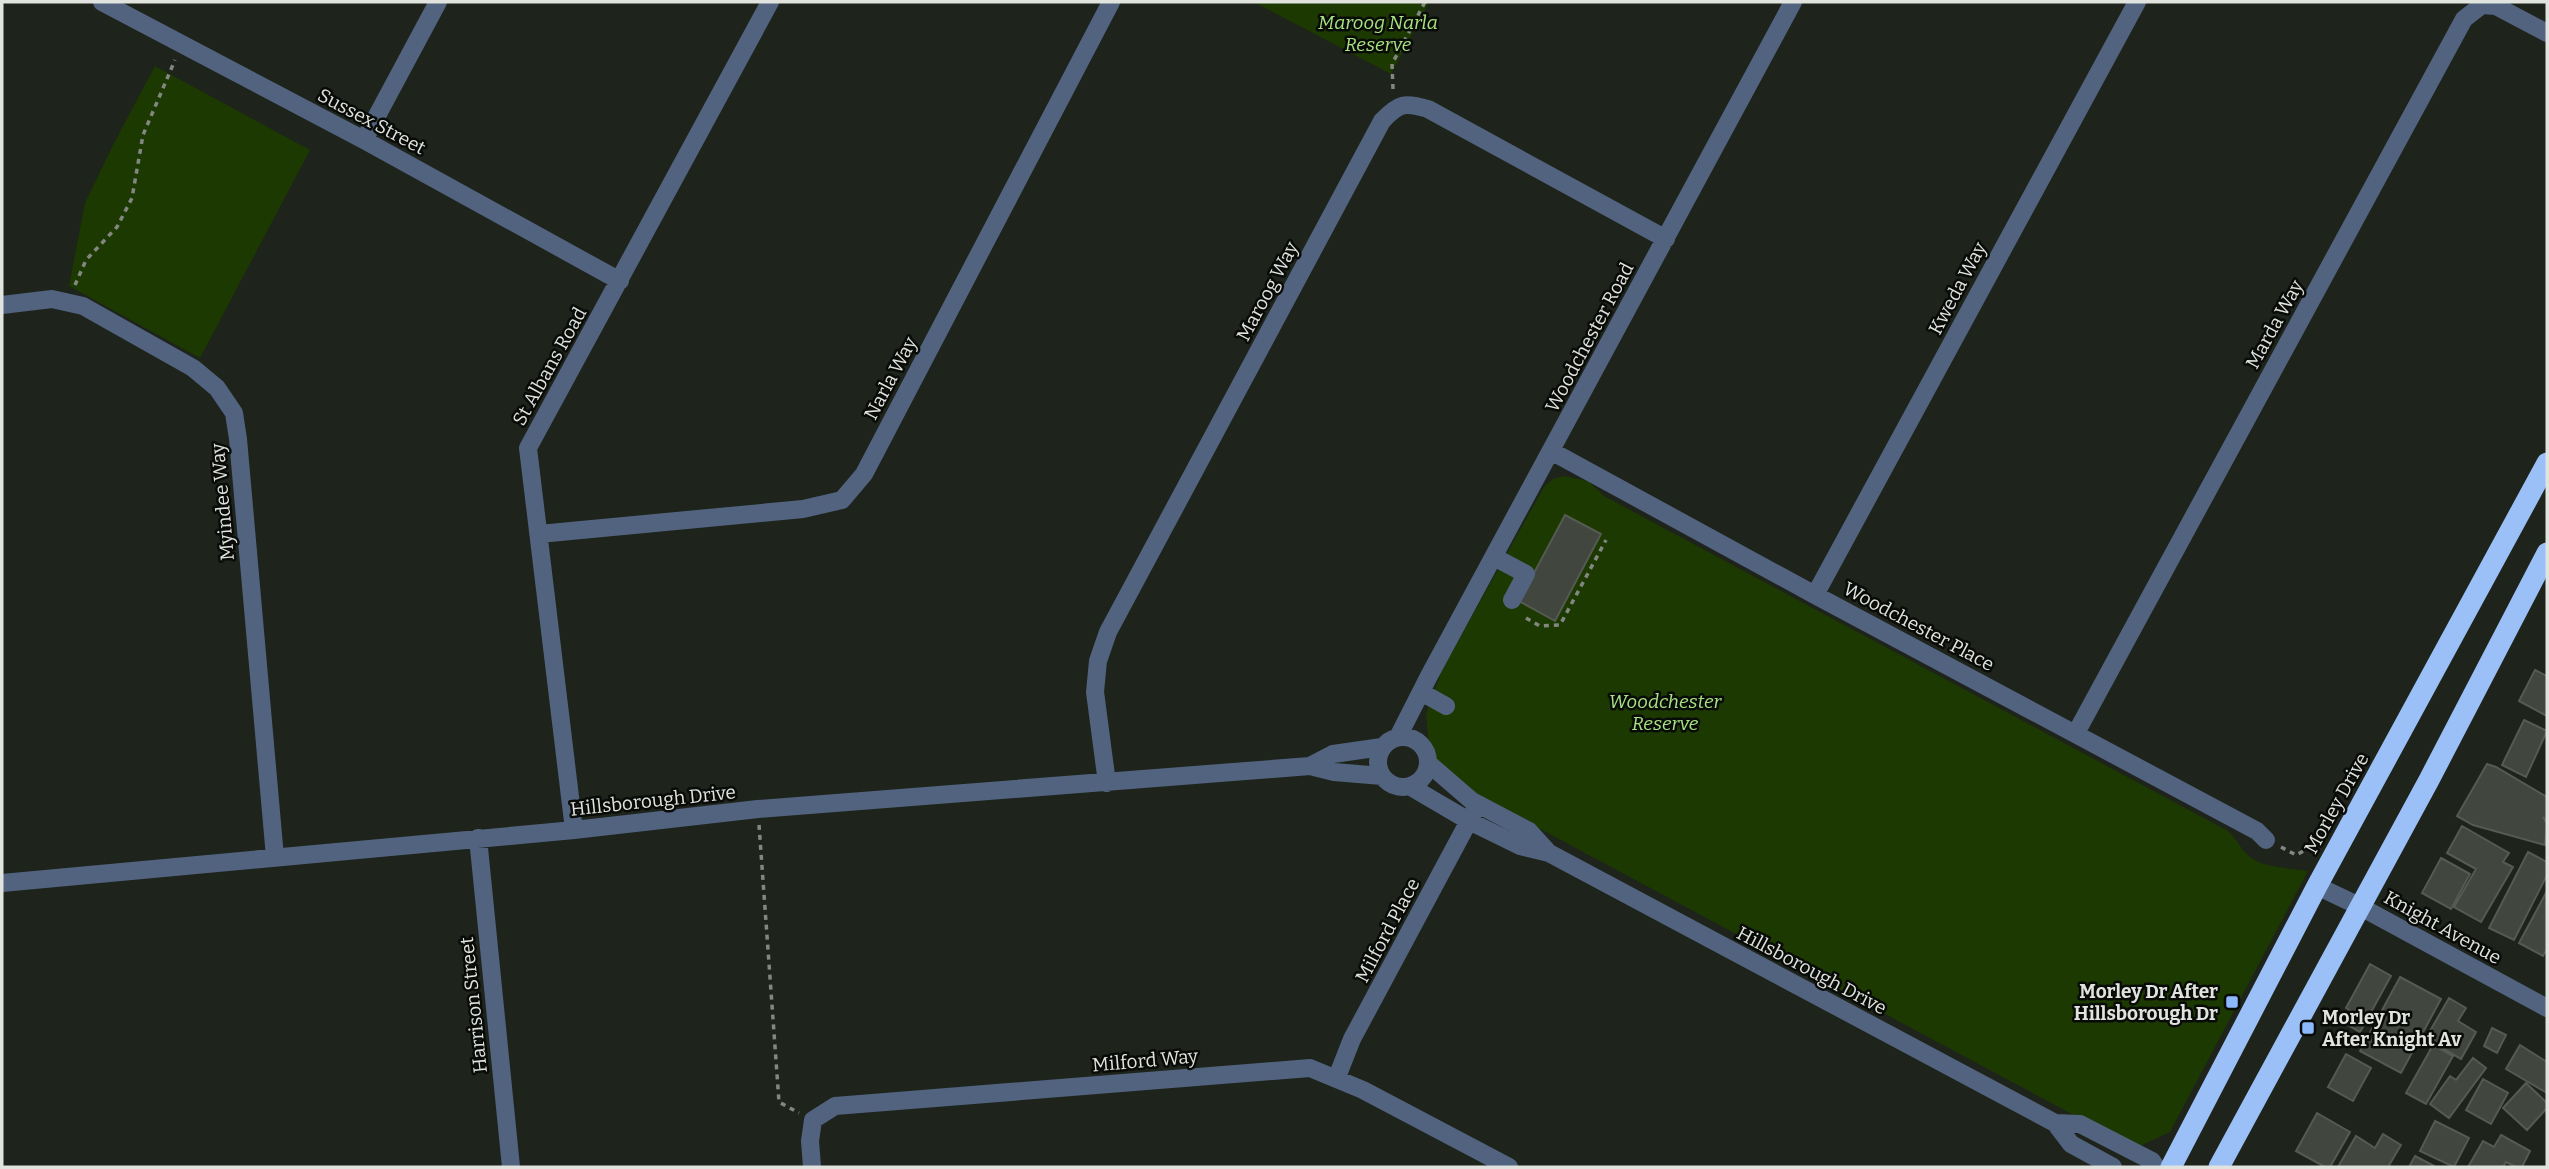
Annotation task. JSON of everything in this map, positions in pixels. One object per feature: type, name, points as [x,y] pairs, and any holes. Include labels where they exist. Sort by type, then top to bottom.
[{"type":"highway","name":"Morley Drive","points":[[2171,1167],[2316,886],[2547,463]]},
{"type":"highway","points":[[2219,1167],[2429,780],[2547,553]]},
{"type":"street","name":"Sussex Street","points":[[102,2],[364,140],[620,281]]},
{"type":"street","points":[[364,140],[438,2]]},
{"type":"street","name":"St Albans Road","points":[[574,830],[528,448],[770,2]]},
{"type":"street","name":"Narla Way","points":[[539,534],[803,509],[842,500],[864,474],[1111,2]]},
{"type":"street","name":"Woodchester Road","points":[[1398,737],[1793,2]]},
{"type":"street","name":"Kweda Way","points":[[1815,595],[2137,2]]},
{"type":"street","name":"Marda Way","points":[[2076,733],[2464,19],[2482,5],[2496,6],[2547,33]]},
{"type":"street","points":[[1394,109],[1409,103],[1428,109],[1666,239]]},
{"type":"street","name":"Maroog Way","points":[[1107,783],[1095,692],[1098,662],[1108,632],[1382,121],[1394,109]]},
{"type":"street","name":"Myindee Way","points":[[2,305],[52,299],[83,306],[193,368],[217,388],[234,414],[275,857]]},
{"type":"street","name":"Woodchester Place","points":[[1551,451],[2257,831],[2266,840]]},
{"type":"street","points":[[1494,557],[1525,575],[1512,600]]},
{"type":"street","points":[[1421,692],[1446,706]]},
{"type":"street","name":"Woodchester Road","points":[[1421,692],[1420,721],[1428,758]]},
{"type":"street","points":[[1398,737],[1416,740],[1428,758],[1422,780],[1411,787],[1402,788],[1390,784],[1378,767],[1382,747],[1398,737]]},
{"type":"street","name":"Hillsborough Drive","points":[[1310,766],[1333,754],[1382,747]]},
{"type":"street","name":"Hillsborough Drive","points":[[1428,758],[1458,791],[1529,831],[1549,853]]},
{"type":"street","name":"Hillsborough Drive","points":[[2,883],[574,830],[758,809],[1310,766],[1334,772],[1382,776]]},
{"type":"street","name":"Hillsborough Drive","points":[[1411,787],[1469,821],[1520,846],[1549,853],[2055,1124],[2071,1144],[2113,1167]]},
{"type":"street","name":"Milford Place","points":[[1337,1077],[1352,1040],[1478,804]]},
{"type":"street","name":"Harrison Street","points":[[478,838],[511,1167]]},
{"type":"street","name":"Knight Avenue","points":[[2316,886],[2360,906],[2547,1008]]},
{"type":"street","name":"Milford Way","points":[[813,1120],[835,1106],[1310,1068],[1337,1077],[1510,1167]]},
{"type":"street","points":[[812,1167],[810,1141],[813,1120]]},
{"type":"street","name":"Hillsborough Drive","points":[[2055,1124],[2080,1124],[2152,1161],[2156,1167]]},
{"type":"path","points":[[1394,109],[1392,64],[1425,2]]},
{"type":"path","points":[[72,304],[80,269],[117,226],[132,198],[143,135],[181,45]]},
{"type":"path","points":[[1526,618],[1541,626],[1560,625],[1606,540]]},
{"type":"path","points":[[758,809],[779,1102],[813,1120]]},
{"type":"path","points":[[2266,840],[2296,855],[2311,847],[2332,858]]},
{"type":"green space","name":"Maroog Narla Reserve","points":[[1254,2],[1429,2],[1391,74]]},
{"type":"green space","points":[[155,66],[310,150],[200,358],[69,286],[85,203]]},
{"type":"green space","name":"Woodchester Reserve","points":[[1564,476],[1588,481],[1604,496],[2228,831],[2255,860],[2308,871],[2170,1132],[2140,1146],[2124,1142],[1460,786],[1439,770],[1429,745],[1426,714],[1442,670],[1544,487],[1553,479]]},
{"type":"building","points":[[1565,515],[1601,534],[1555,621],[1519,601]]},
{"type":"building","points":[[2535,670],[2547,676],[2547,716],[2519,701]]},
{"type":"building","points":[[2524,720],[2547,731],[2526,777],[2502,765]]},
{"type":"building","points":[[2487,764],[2547,797],[2547,820],[2543,817],[2547,824],[2545,845],[2473,825],[2457,816]]},
{"type":"building","points":[[2462,826],[2509,853],[2503,862],[2513,867],[2481,922],[2454,907],[2476,869],[2447,853]]},
{"type":"building","points":[[2528,852],[2547,862],[2547,875],[2514,940],[2489,928]]},
{"type":"building","points":[[2441,858],[2470,874],[2451,909],[2422,893]]},
{"type":"building","points":[[2547,891],[2547,949],[2543,956],[2519,943]]},
{"type":"building","points":[[2370,964],[2391,976],[2360,1032],[2348,1025],[2354,1013],[2346,1008]]},
{"type":"building","points":[[2400,977],[2441,999],[2401,1073],[2360,1051]]},
{"type":"building","points":[[2449,998],[2466,1008],[2458,1021],[2476,1032],[2461,1059],[2426,1038]]},
{"type":"building","points":[[2492,1028],[2506,1035],[2497,1053],[2484,1046]]},
{"type":"building","points":[[2433,1045],[2453,1056],[2426,1104],[2406,1093]]},
{"type":"building","points":[[2520,1045],[2547,1062],[2547,1093],[2506,1069]]},
{"type":"building","points":[[2346,1054],[2371,1068],[2353,1101],[2328,1087]]},
{"type":"building","points":[[2473,1058],[2486,1068],[2449,1118],[2430,1104],[2450,1076],[2456,1080]]},
{"type":"building","points":[[2483,1079],[2508,1093],[2491,1124],[2466,1110]]},
{"type":"building","points":[[2526,1083],[2547,1103],[2547,1108],[2527,1130],[2503,1108]]},
{"type":"building","points":[[2317,1113],[2350,1132],[2330,1167],[2325,1167],[2296,1151]]},
{"type":"building","points":[[2435,1121],[2469,1138],[2454,1167],[2420,1151]]},
{"type":"building","points":[[2383,1134],[2401,1145],[2388,1167],[2338,1167],[2356,1136],[2375,1148]]},
{"type":"building","points":[[2501,1135],[2530,1151],[2522,1167],[2506,1162],[2503,1167],[2468,1167],[2483,1141],[2494,1147]]},
{"type":"building","points":[[2415,1156],[2436,1167],[2409,1167]]},
{"type":"place","name":"Morley Dr After Hillsborough Dr","points":[[2232,1002]]},
{"type":"place","name":"Morley Dr After Knight Av","points":[[2308,1028]]}]
